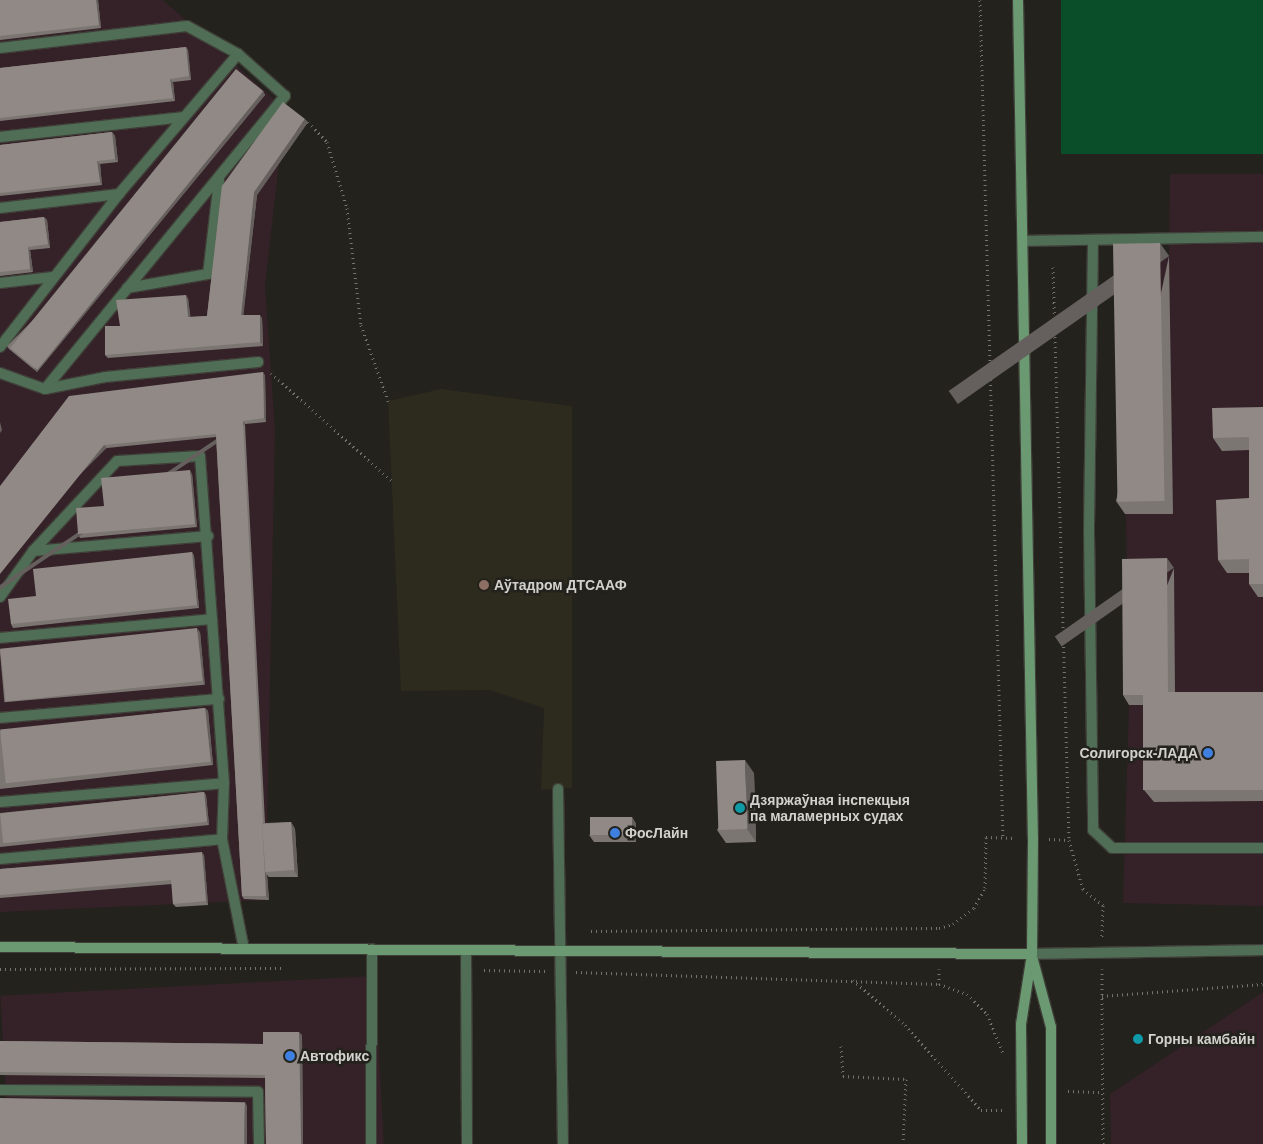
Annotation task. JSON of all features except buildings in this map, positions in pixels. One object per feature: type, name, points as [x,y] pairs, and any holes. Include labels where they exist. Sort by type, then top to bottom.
[{"type":"main road","points":[[1018,0],[1033,829],[1032,954],[1021,1024],[1022,1144]]},
{"type":"main road","points":[[0,947],[1032,954]]},
{"type":"main road","points":[[1032,954],[1051,1027],[1051,1144]]},
{"type":"street","points":[[0,48],[186,26],[238,54],[285,96],[219,180],[44,389]]},
{"type":"street","points":[[0,347],[119,194],[238,54]]},
{"type":"street","points":[[0,137],[184,117]]},
{"type":"street","points":[[127,288],[208,274],[219,180]]},
{"type":"street","points":[[0,208],[119,194]]},
{"type":"street","points":[[1023,241],[1263,237]]},
{"type":"street","points":[[1093,240],[1089,532],[1092,830],[1112,848],[1263,848]]},
{"type":"street","points":[[0,284],[54,278]]},
{"type":"street","points":[[0,373],[44,389],[105,377],[258,362]]},
{"type":"street","points":[[0,597],[33,551],[117,461],[200,456],[208,536],[224,783],[222,839],[244,949]]},
{"type":"street","points":[[33,551],[208,536]]},
{"type":"street","points":[[0,638],[212,618]]},
{"type":"street","points":[[0,718],[219,699]]},
{"type":"street","points":[[0,802],[224,783]]},
{"type":"street","points":[[558,789],[558,972],[563,1144]]},
{"type":"street","points":[[0,859],[222,839]]},
{"type":"street","points":[[371,1144],[372,949]]},
{"type":"street","points":[[466,950],[467,1144]]},
{"type":"street","points":[[1032,954],[1263,950]]},
{"type":"street","points":[[0,1090],[258,1092],[259,1144]]},
{"type":"path","points":[[558,932],[939,928],[952,924],[974,908],[984,888],[986,837],[1003,838],[980,0]]},
{"type":"path","points":[[299,123],[308,122],[327,142],[347,208],[361,325],[388,401]]},
{"type":"path","points":[[1053,267],[1069,840],[1083,889],[1103,905]]},
{"type":"path","points":[[258,362],[392,481]]},
{"type":"path","points":[[0,969],[292,968]]},
{"type":"path","points":[[466,970],[939,984],[967,994],[987,1014],[1004,1054],[1003,1063]]},
{"type":"path","points":[[854,980],[905,1024],[981,1110],[1003,1110]]},
{"type":"path","points":[[1103,1144],[1102,996],[1263,984]]},
{"type":"path","points":[[841,1046],[842,1076],[906,1079],[902,1144]]},
{"type":"path","points":[[1003,1103],[1003,1119]]},
{"type":"shaded area","points":[[0,0],[163,0],[285,109],[265,286],[275,430],[267,830],[269,900],[0,912]]},
{"type":"shaded area","points":[[1170,174],[1263,174],[1263,906],[1123,903],[1129,705],[1122,257],[1169,256]]},
{"type":"shaded area","name":"Аўтадром ДТСААФ","points":[[441,389],[572,406],[572,788],[541,790],[544,708],[490,690],[401,691],[388,401]]},
{"type":"shaded area","points":[[375,976],[384,1144],[8,1144],[1,996]]},
{"type":"shaded area","points":[[1263,992],[1263,1144],[1111,1144],[1110,1094]]},
{"type":"green space","points":[[1061,0],[1263,0],[1263,154],[1061,154]]},
{"type":"place","name":"Аўтадром ДТСААФ","points":[[484,585]]},
{"type":"place","name":"Солигорск-ЛАДА","points":[[1208,753]]},
{"type":"place","name":"Дзяржаўная інспекцыя па маламерных судах","points":[[740,808]]},
{"type":"place","name":"ФосЛайн","points":[[615,833]]},
{"type":"place","name":"Горны камбайн","points":[[1138,1039]]},
{"type":"place","name":"Автофикс","points":[[290,1056]]}]
